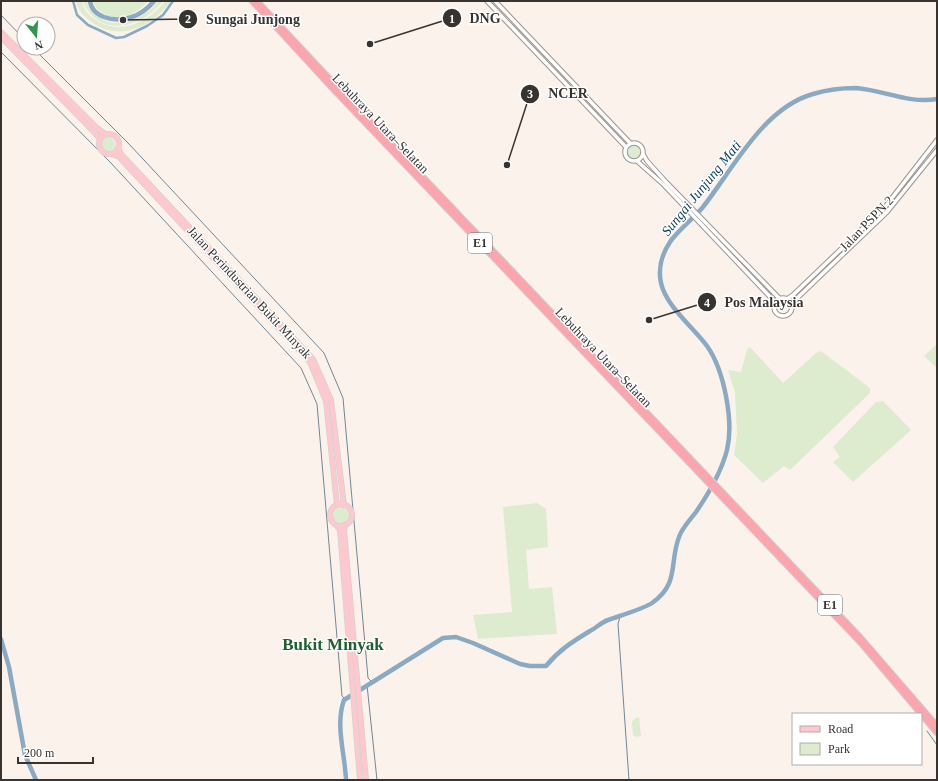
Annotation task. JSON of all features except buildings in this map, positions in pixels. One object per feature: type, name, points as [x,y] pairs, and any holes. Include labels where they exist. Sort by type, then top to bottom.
[{"type":"highway","name":"Lebuhraya Utara–Selatan","points":[[252,1],[332,88],[710,480]]},
{"type":"highway","name":"Lebuhraya Utara–Selatan","points":[[257,1],[710,480],[871,654],[920,713]]},
{"type":"highway","name":"Lebuhraya Utara–Selatan","points":[[717,489],[868,645],[937,726]]},
{"type":"highway","name":"Lebuhraya Utara–Selatan","points":[[922,715],[937,733]]},
{"type":"main road","points":[[1,32],[97,128],[105,134],[115,136],[118,141],[118,148],[111,154],[105,154],[98,145],[100,139],[105,134]]},
{"type":"main road","points":[[1,38],[100,139]]},
{"type":"main road","name":"Jalan Perindustrian Bukit Minyak","points":[[118,148],[121,154],[313,359],[331,400],[344,505]]},
{"type":"main road","name":"Jalan Perindustrian Bukit Minyak","points":[[111,154],[118,156],[310,362],[326,401],[337,505]]},
{"type":"main road","points":[[354,685],[344,530],[346,524],[351,519],[351,514],[350,509],[344,505],[337,505],[331,510],[330,515],[331,521],[340,530],[354,685],[366,780]]},
{"type":"main road","points":[[336,525],[346,524]]},
{"type":"main road","points":[[356,704],[360,780]]},
{"type":"street","points":[[487,1],[626,147],[627,157],[632,161],[637,161],[664,185],[691,214],[703,223],[779,298],[787,298],[792,303],[792,311],[788,315],[778,315],[774,311],[775,302],[779,298]]},
{"type":"street","points":[[495,1],[630,143]]},
{"type":"street","name":"Jalan PSPN 2","points":[[787,298],[793,295],[885,207],[937,140]]},
{"type":"street","points":[[626,147],[630,143],[636,142],[641,144],[644,149],[643,154],[646,161],[693,209],[703,223],[775,302]]},
{"type":"street","name":"Jalan PSPN 2","points":[[792,303],[887,212],[937,150]]},
{"type":"street","points":[[637,161],[643,154]]},
{"type":"green space","points":[[76,1],[82,1],[89,14],[105,25],[124,27],[134,24],[151,15],[165,1],[171,1],[145,25],[123,31],[112,31],[101,28],[90,21],[79,10]]},
{"type":"green space","points":[[83,1],[87,1],[88,6],[97,16],[113,23],[122,23],[138,18],[146,13],[158,1],[163,1],[149,15],[131,24],[121,26],[102,23],[90,13]]},
{"type":"green space","points":[[93,1],[148,1],[128,16],[120,18],[106,15],[101,12]]},
{"type":"green space","points":[[105,137],[111,137],[115,141],[115,147],[111,151],[105,151],[101,147],[101,141]]},
{"type":"green space","points":[[631,143],[637,143],[642,148],[640,157],[637,159],[631,159],[626,154],[626,148]]},
{"type":"green space","points":[[937,344],[937,368],[924,356]]},
{"type":"green space","points":[[750,347],[783,383],[816,353],[821,351],[870,388],[870,393],[790,470],[784,466],[763,483],[734,455],[737,434],[735,392],[728,370],[741,372],[747,349]]},
{"type":"green space","points":[[883,401],[911,430],[853,482],[833,462],[840,457],[833,447],[876,402]]},
{"type":"green space","points":[[537,503],[546,509],[548,547],[526,550],[529,589],[552,587],[557,634],[478,639],[473,615],[512,612],[503,507]]},
{"type":"green space","points":[[341,507],[348,512],[349,515],[344,522],[341,523],[334,518],[333,515],[338,508]]},
{"type":"green space","points":[[639,717],[641,736],[636,737],[633,735],[632,722],[634,719]]},
{"type":"waterway","points":[[73,1],[77,15],[88,25],[116,38],[124,37],[147,26],[163,15],[173,1]]},
{"type":"waterway","points":[[90,1],[94,11],[104,17],[118,20],[131,17],[144,11],[154,1]]},
{"type":"waterway","points":[[1,15],[16,31]]},
{"type":"waterway","points":[[1,52],[110,162],[301,368],[317,404],[342,696],[345,699]]},
{"type":"waterway","points":[[41,56],[129,144],[324,353],[343,398],[368,678],[373,683]]},
{"type":"waterway","name":"Sungai Junjung Mati","points":[[346,780],[340,729],[341,710],[344,700],[443,638],[456,637],[520,664],[530,666],[546,666],[566,647],[604,622],[648,605],[661,595],[667,588],[670,580],[676,546],[680,534],[696,512],[714,482],[727,450],[729,438],[726,396],[723,382],[713,356],[707,346],[668,300],[661,283],[661,262],[667,247],[677,233],[703,207],[750,142],[764,126],[779,112],[795,101],[823,91],[856,88],[916,100],[937,99]]},
{"type":"waterway","points":[[620,617],[618,624],[629,780]]},
{"type":"waterway","points":[[1,639],[9,667],[25,755],[36,780]]},
{"type":"waterway","points":[[367,685],[377,780]]},
{"type":"waterway","points":[[927,731],[937,745]]},
{"type":"place","name":"Sungai Junjong","points":[[123,20]]},
{"type":"place","name":"DNG","points":[[370,44]]},
{"type":"place","name":"NCER","points":[[507,165]]},
{"type":"place","name":"Pos Malaysia","points":[[649,320]]},
{"type":"district","name":"Bukit Minyak","points":[[333,644]]}]
